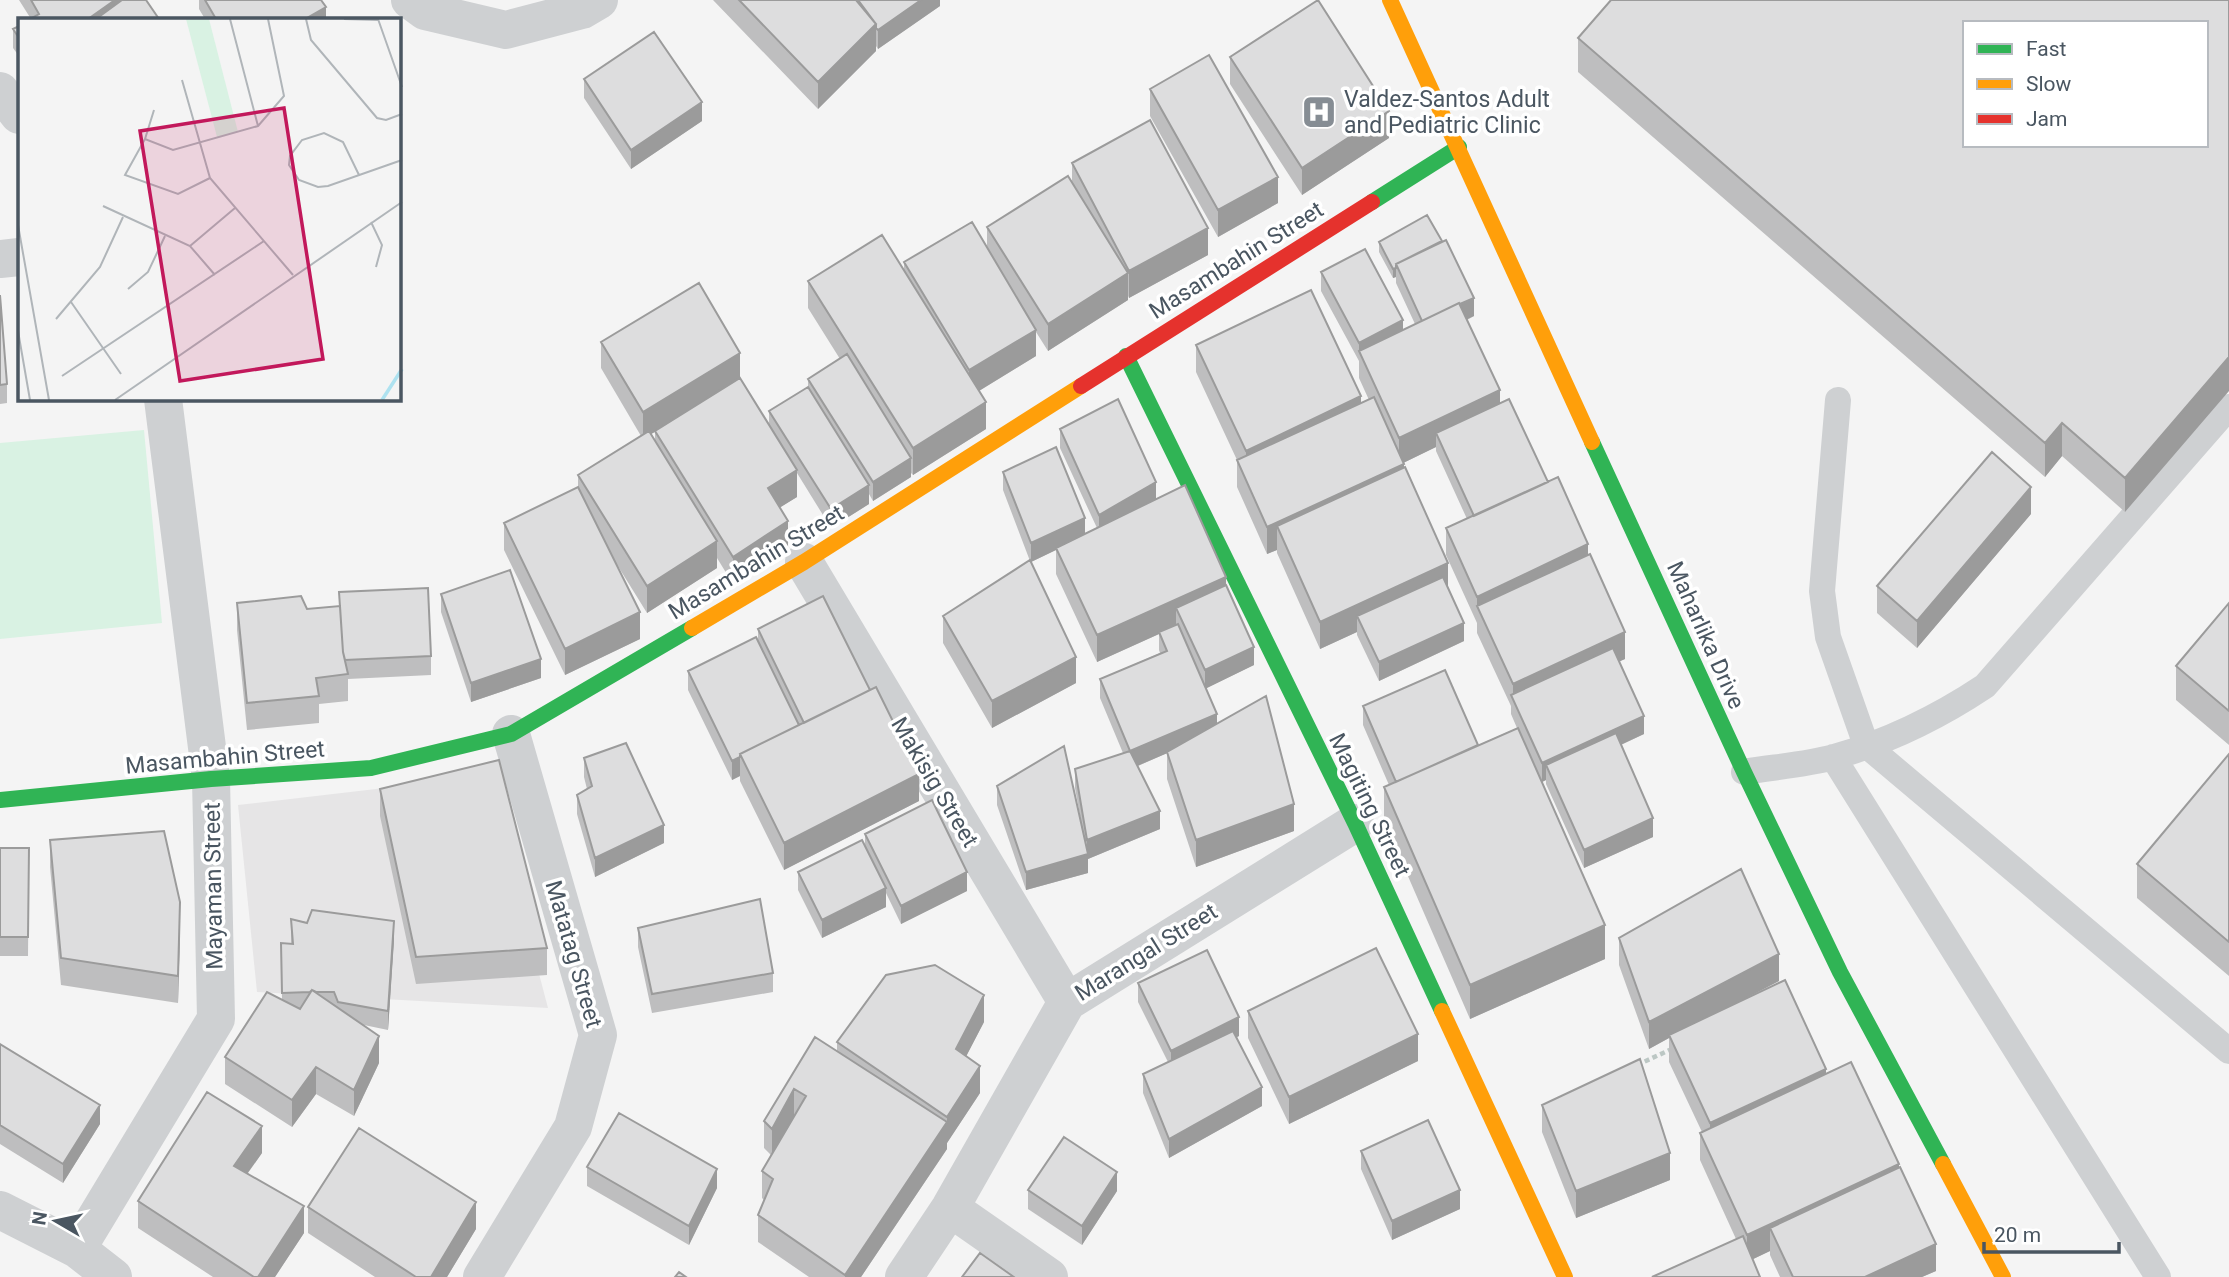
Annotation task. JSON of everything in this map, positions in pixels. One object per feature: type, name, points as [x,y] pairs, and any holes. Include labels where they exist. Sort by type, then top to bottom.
[{"type":"street","points":[[410,0],[425,11],[506,30],[582,10],[599,0]]},
{"type":"street","name":"Maharlika Drive","points":[[1390,0],[1744,772],[1840,972],[2003,1277]]},
{"type":"street","points":[[0,91],[18,114]]},
{"type":"street","name":"Masambahin Street","points":[[0,800],[211,779],[371,768],[511,734],[804,562],[1459,147]]},
{"type":"street","points":[[0,259],[18,257]]},
{"type":"street","name":"Magiting Street","points":[[1126,356],[1355,822],[1565,1277]]},
{"type":"street","name":"Mayaman Street","points":[[77,1249],[216,1019],[211,779],[163,401]]},
{"type":"street","name":"Makisig Street","points":[[804,562],[1067,1002]]},
{"type":"street","name":"Matatag Street","points":[[482,1277],[573,1127],[598,1035],[511,734]]},
{"type":"street","name":"Marangal Street","points":[[904,1277],[950,1208],[1067,1002],[1355,822]]},
{"type":"street","points":[[950,1208],[1049,1277]]},
{"type":"street","points":[[0,1210],[77,1249],[113,1277]]},
{"type":"lane","points":[[1838,400],[1822,591],[1828,637],[1866,746],[2229,1051]]},
{"type":"lane","points":[[1744,772],[1833,757],[1866,746],[1948,710],[1985,686],[2229,407]]},
{"type":"lane","points":[[1833,757],[2158,1277]]},
{"type":"path","points":[[1632,1067],[1681,1045]]},
{"type":"shaded area","points":[[487,776],[548,1008],[257,992],[238,805]]},
{"type":"green space","points":[[144,430],[162,623],[0,639],[0,443]]},
{"type":"building","points":[[31,0],[115,0],[89,18],[32,18],[39,14]]},
{"type":"building","points":[[122,0],[146,0],[158,18],[97,18]]},
{"type":"building","points":[[205,0],[321,0],[326,7],[307,18],[215,18]]},
{"type":"building","points":[[739,0],[856,0],[876,24],[818,82]]},
{"type":"building","points":[[858,0],[921,0],[878,30]]},
{"type":"building","points":[[1318,0],[1389,111],[1302,168],[1230,57]]},
{"type":"building","points":[[1611,0],[2229,0],[2229,357],[2125,478],[2062,423],[2045,443],[1578,38]]},
{"type":"building","points":[[654,32],[702,102],[631,150],[584,79]]},
{"type":"building","points":[[1209,55],[1278,177],[1218,210],[1150,89]]},
{"type":"building","points":[[1150,120],[1208,228],[1129,271],[1072,163]]},
{"type":"building","points":[[1068,176],[1128,273],[1048,324],[987,227]]},
{"type":"building","points":[[1427,215],[1442,241],[1396,264],[1393,269],[1379,242]]},
{"type":"building","points":[[972,222],[1036,330],[969,370],[904,262]]},
{"type":"building","points":[[882,235],[986,402],[913,448],[808,281]]},
{"type":"building","points":[[1446,240],[1474,298],[1422,321],[1396,264]]},
{"type":"building","points":[[1365,249],[1403,320],[1359,343],[1321,272]]},
{"type":"building","points":[[699,283],[740,353],[643,412],[601,342]]},
{"type":"building","points":[[1311,290],[1361,396],[1246,451],[1196,345]]},
{"type":"building","points":[[0,295],[7,384],[0,385]]},
{"type":"building","points":[[1459,303],[1500,390],[1399,438],[1359,351]]},
{"type":"building","points":[[847,354],[911,458],[873,482],[808,379]]},
{"type":"building","points":[[740,378],[797,470],[768,488],[788,521],[733,557],[655,431]]},
{"type":"building","points":[[808,387],[869,485],[831,509],[769,411]]},
{"type":"building","points":[[1374,397],[1404,464],[1267,527],[1237,460]]},
{"type":"building","points":[[1118,399],[1156,482],[1099,515],[1060,429]]},
{"type":"building","points":[[1509,399],[1548,482],[1474,516],[1436,433]]},
{"type":"building","points":[[649,431],[717,541],[647,586],[578,475]]},
{"type":"building","points":[[1056,447],[1085,518],[1031,543],[1003,472]]},
{"type":"building","points":[[1992,452],[2031,487],[1917,621],[1877,586]]},
{"type":"building","points":[[1405,467],[1448,563],[1320,622],[1277,526]]},
{"type":"building","points":[[1558,477],[1588,544],[1477,597],[1446,528]]},
{"type":"building","points":[[1185,485],[1226,577],[1097,635],[1056,548]]},
{"type":"building","points":[[578,487],[640,612],[565,649],[504,523]]},
{"type":"building","points":[[1590,554],[1625,632],[1513,684],[1477,606]]},
{"type":"building","points":[[1030,560],[1076,657],[992,701],[943,616]]},
{"type":"building","points":[[510,570],[541,659],[471,683],[441,594]]},
{"type":"building","points":[[1443,577],[1464,623],[1379,662],[1357,616]]},
{"type":"building","points":[[1226,585],[1254,647],[1205,670],[1176,608]]},
{"type":"building","points":[[428,588],[431,656],[345,660],[339,592]]},
{"type":"building","points":[[301,596],[307,609],[340,606],[343,652],[348,674],[316,678],[319,696],[247,703],[237,603]]},
{"type":"building","points":[[823,596],[870,690],[804,723],[758,629]]},
{"type":"building","points":[[2229,603],[2229,711],[2176,666]]},
{"type":"building","points":[[1178,624],[1217,714],[1130,751],[1100,679],[1167,651],[1159,632]]},
{"type":"building","points":[[756,637],[799,725],[740,754],[740,757],[732,761],[688,671]]},
{"type":"building","points":[[1613,648],[1644,716],[1542,763],[1511,695]]},
{"type":"building","points":[[1445,670],[1478,745],[1396,782],[1363,706]]},
{"type":"building","points":[[876,687],[919,774],[784,843],[740,754]]},
{"type":"building","points":[[1266,696],[1294,804],[1196,840],[1167,752]]},
{"type":"building","points":[[1518,728],[1605,925],[1470,985],[1384,787]]},
{"type":"building","points":[[1616,733],[1653,818],[1584,850],[1546,765]]},
{"type":"building","points":[[626,743],[664,825],[595,858],[577,795],[592,786],[584,758]]},
{"type":"building","points":[[1064,746],[1088,854],[1026,872],[997,786]]},
{"type":"building","points":[[1130,751],[1160,811],[1087,840],[1075,769]]},
{"type":"building","points":[[2229,754],[2229,942],[2137,864]]},
{"type":"building","points":[[499,760],[547,948],[416,957],[380,789]]},
{"type":"building","points":[[932,800],[967,872],[901,906],[865,834]]},
{"type":"building","points":[[164,831],[180,902],[178,976],[61,958],[50,840]]},
{"type":"building","points":[[862,840],[886,888],[822,920],[798,872]]},
{"type":"building","points":[[0,848],[29,848],[28,937],[0,937]]},
{"type":"building","points":[[1741,869],[1779,954],[1649,1022],[1619,938]]},
{"type":"building","points":[[760,899],[773,973],[652,994],[638,928]]},
{"type":"building","points":[[312,910],[394,921],[388,1011],[338,1002],[334,992],[312,990],[282,993],[281,943],[293,944],[291,919],[307,923]]},
{"type":"building","points":[[1376,948],[1418,1034],[1289,1097],[1248,1011]]},
{"type":"building","points":[[1207,950],[1239,1017],[1171,1051],[1138,983]]},
{"type":"building","points":[[935,965],[984,995],[956,1049],[980,1066],[947,1117],[837,1042],[886,975]]},
{"type":"building","points":[[1785,980],[1826,1069],[1710,1123],[1669,1035]]},
{"type":"building","points":[[312,990],[379,1036],[354,1090],[316,1067],[292,1100],[225,1057],[267,992],[300,1009]]},
{"type":"building","points":[[1233,1031],[1262,1087],[1169,1139],[1143,1074]]},
{"type":"building","points":[[815,1037],[947,1122],[845,1275],[758,1215],[773,1179],[762,1171],[806,1096],[794,1089],[772,1129],[764,1121]]},
{"type":"building","points":[[0,1044],[100,1105],[63,1164],[0,1125]]},
{"type":"building","points":[[1640,1059],[1670,1153],[1576,1191],[1542,1105]]},
{"type":"building","points":[[1851,1062],[1899,1164],[1747,1235],[1700,1133]]},
{"type":"building","points":[[207,1092],[262,1126],[234,1166],[304,1206],[258,1277],[254,1277],[138,1201]]},
{"type":"building","points":[[619,1113],[717,1169],[689,1226],[587,1167]]},
{"type":"building","points":[[1428,1120],[1460,1190],[1392,1221],[1361,1151]]},
{"type":"building","points":[[359,1128],[476,1202],[431,1277],[416,1277],[308,1207]]},
{"type":"building","points":[[1064,1137],[1117,1172],[1082,1226],[1028,1190]]},
{"type":"building","points":[[1900,1167],[1936,1244],[1865,1277],[1793,1277],[1770,1228]]},
{"type":"building","points":[[1743,1236],[1760,1277],[1652,1277]]},
{"type":"building","points":[[980,1253],[1014,1277],[962,1277]]},
{"type":"traffic: fast","points":[[1372,202],[1459,147]]},
{"type":"traffic: fast","points":[[1126,356],[1355,823],[1442,1011]]},
{"type":"traffic: fast","points":[[1592,442],[1744,772],[1840,972],[1943,1164]]},
{"type":"traffic: fast","points":[[0,800],[211,779],[371,768],[511,734],[692,628]]},
{"type":"traffic: slow","points":[[1390,0],[1592,442]]},
{"type":"traffic: slow","points":[[692,628],[804,562],[1081,386]]},
{"type":"traffic: slow","points":[[1442,1011],[1565,1277]]},
{"type":"traffic: slow","points":[[1943,1164],[2003,1277]]},
{"type":"traffic: jam","points":[[1081,386],[1372,202]]},
{"type":"place","name":"Valdez-Santos Adult and Pediatric Clinic","points":[[1319,112]]}]
